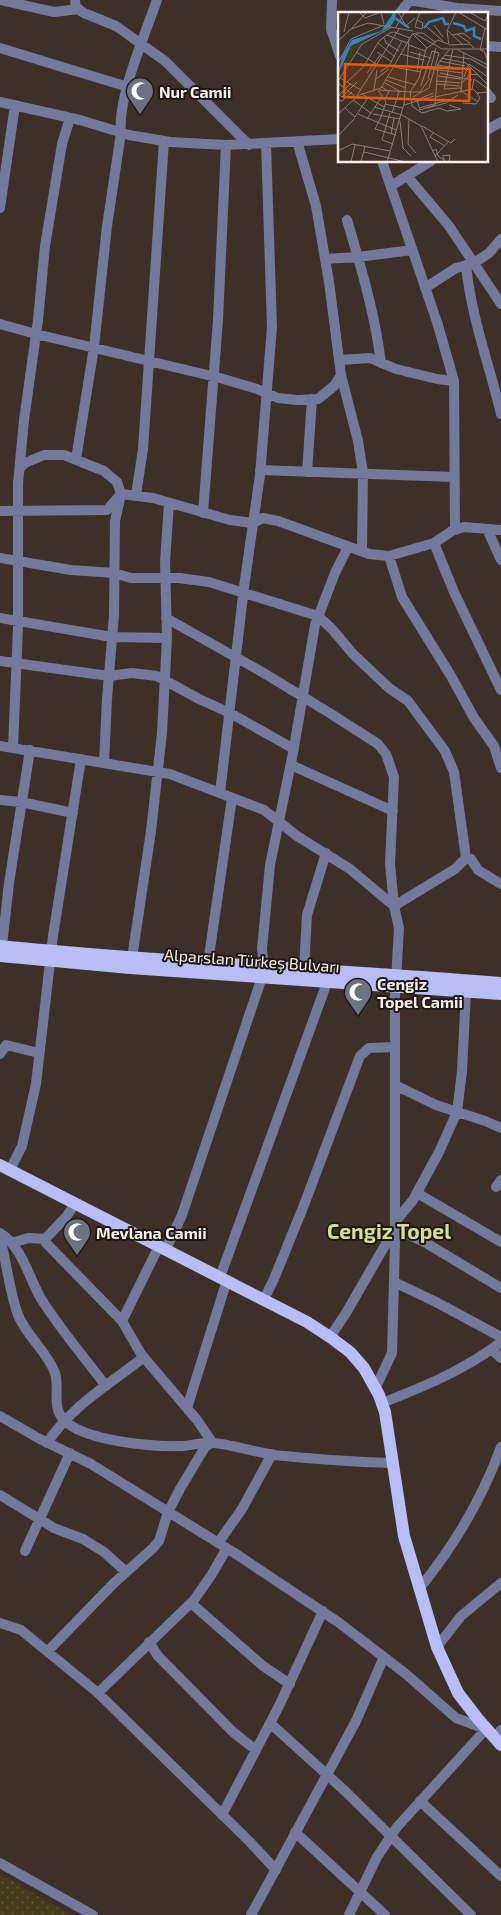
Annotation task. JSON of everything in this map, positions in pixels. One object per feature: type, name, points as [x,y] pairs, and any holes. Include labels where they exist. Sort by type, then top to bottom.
[{"type":"main road","name":"Alparslan Türkeş Bulvarı","points":[[1,950],[131,963],[396,981],[501,983]]},
{"type":"main road","name":"Alparslan Türkeş Bulvarı","points":[[263,972],[304,969],[330,976]]},
{"type":"main road","name":"Alparslan Türkeş Bulvarı","points":[[396,981],[466,992],[501,994]]},
{"type":"main road","points":[[5,1168],[264,1299],[330,1337],[350,1352],[364,1368],[382,1402],[404,1536],[437,1647],[458,1692],[497,1739]]},
{"type":"street","points":[[0,0],[54,12],[77,5],[116,26],[165,60],[249,144]]},
{"type":"street","points":[[76,459],[94,347],[121,133],[120,119],[128,87],[157,0]]},
{"type":"street","points":[[332,0],[331,29],[338,50]]},
{"type":"street","points":[[400,12],[409,0],[477,12],[501,11]]},
{"type":"street","points":[[488,46],[501,47]]},
{"type":"street","points":[[0,48],[128,87]]},
{"type":"street","points":[[0,102],[70,118],[121,133],[164,141],[226,145],[338,139]]},
{"type":"street","points":[[0,208],[15,105]]},
{"type":"street","points":[[13,748],[18,622],[18,510],[24,420],[36,334],[45,246],[62,144],[70,118]]},
{"type":"street","points":[[488,129],[501,122]]},
{"type":"street","points":[[136,495],[143,449],[150,362],[164,141]]},
{"type":"street","points":[[297,141],[316,206],[341,375],[358,441],[363,473],[362,552]]},
{"type":"street","points":[[220,794],[243,594],[260,470],[265,392],[272,327],[266,144]]},
{"type":"street","points":[[204,513],[222,252],[226,145]]},
{"type":"street","points":[[382,162],[437,322],[454,381],[455,530]]},
{"type":"street","points":[[391,186],[428,162]]},
{"type":"street","points":[[406,176],[444,220],[470,264],[501,304]]},
{"type":"street","points":[[347,220],[377,328],[381,363]]},
{"type":"street","points":[[425,288],[456,268],[470,264],[489,253],[501,239]]},
{"type":"street","points":[[325,259],[412,250]]},
{"type":"street","points":[[470,264],[475,321],[489,365],[501,414]]},
{"type":"street","points":[[0,324],[214,377],[265,392],[278,398],[297,400],[318,399],[334,386],[341,375]]},
{"type":"street","points":[[339,360],[370,358],[437,379],[454,381]]},
{"type":"street","points":[[307,472],[312,399]]},
{"type":"street","points":[[20,468],[25,463],[44,455],[64,455],[104,471],[117,482],[121,494],[115,520],[112,637],[104,763]]},
{"type":"street","points":[[260,470],[454,477]]},
{"type":"street","points":[[121,494],[136,495],[230,520],[253,524],[263,518],[278,521],[362,552],[389,556],[434,543],[455,530],[464,527],[501,530]]},
{"type":"street","points":[[0,511],[107,510],[121,494]]},
{"type":"street","points":[[131,963],[158,772],[167,638],[165,578],[169,503]]},
{"type":"street","points":[[487,529],[501,560]]},
{"type":"street","points":[[434,543],[454,592],[501,690]]},
{"type":"street","points":[[122,1321],[182,1215],[263,972],[262,949],[270,865],[294,749],[315,625],[335,573],[348,547]]},
{"type":"street","points":[[389,556],[402,597],[451,676],[474,718],[494,746],[501,768]]},
{"type":"street","points":[[0,558],[71,570],[114,573],[131,578],[165,578],[209,582],[318,616],[353,654],[389,688],[408,701],[445,751],[454,772],[466,858]]},
{"type":"street","points":[[0,618],[112,637],[167,638]]},
{"type":"street","points":[[166,618],[378,744],[386,754],[394,778],[390,864],[394,906],[400,928],[396,981],[395,1225],[392,1353],[376,1388]]},
{"type":"street","points":[[0,660],[109,676],[132,673],[157,676],[230,713],[294,749]]},
{"type":"street","points":[[0,746],[170,774],[264,810],[297,836],[350,869],[394,906]]},
{"type":"street","points":[[1,950],[30,750]]},
{"type":"street","points":[[5,1168],[22,1146],[36,1084],[51,956],[81,759]]},
{"type":"street","points":[[290,765],[392,810]]},
{"type":"street","points":[[208,968],[232,798]]},
{"type":"street","points":[[0,800],[21,802],[73,813]]},
{"type":"street","points":[[304,969],[307,915],[326,854]]},
{"type":"street","points":[[466,858],[471,859],[478,870],[501,884]]},
{"type":"street","points":[[394,906],[455,869],[466,858]]},
{"type":"street","points":[[186,1408],[224,1279],[330,976]]},
{"type":"street","points":[[330,1337],[346,1313],[395,1225],[417,1193],[440,1152],[457,1112],[462,1071],[466,992]]},
{"type":"street","points":[[0,1054],[6,1045],[39,1053]]},
{"type":"street","points":[[264,1299],[304,1205],[360,1056],[369,1048],[395,1047]]},
{"type":"street","points":[[395,1085],[436,1105],[501,1128]]},
{"type":"street","points":[[417,1193],[501,1242]]},
{"type":"street","points":[[45,1239],[66,1217],[75,1204]]},
{"type":"street","points":[[395,1225],[501,1288]]},
{"type":"street","points":[[0,1233],[12,1243],[20,1254],[40,1296],[106,1386]]},
{"type":"street","points":[[0,1238],[10,1288],[19,1317],[46,1355],[56,1374],[56,1402],[64,1421],[90,1434],[121,1443],[181,1446],[212,1442],[272,1454],[355,1462],[391,1463]]},
{"type":"street","points":[[12,1243],[28,1238],[45,1239],[122,1321],[144,1358],[197,1420],[212,1442]]},
{"type":"street","points":[[394,1282],[501,1337]]},
{"type":"street","points":[[382,1402],[424,1387],[501,1342]]},
{"type":"street","points":[[491,1349],[501,1358]]},
{"type":"street","points":[[48,1443],[64,1421],[85,1402],[144,1358]]},
{"type":"street","points":[[0,1416],[91,1464],[223,1545],[323,1611],[384,1657],[456,1718],[497,1739],[420,1801],[377,1857],[349,1915]]},
{"type":"street","points":[[48,1651],[159,1541],[168,1512],[180,1489],[205,1448],[212,1442]]},
{"type":"street","points":[[419,1589],[435,1570],[468,1520],[501,1447]]},
{"type":"street","points":[[25,1551],[70,1454]]},
{"type":"street","points":[[98,1693],[191,1603],[212,1574],[223,1545],[272,1454]]},
{"type":"street","points":[[0,1495],[54,1528],[83,1539],[104,1552],[126,1572]]},
{"type":"street","points":[[437,1647],[461,1616],[501,1583]]},
{"type":"street","points":[[191,1603],[263,1666],[290,1684]]},
{"type":"street","points":[[222,1815],[290,1684],[323,1611]]},
{"type":"street","points":[[0,1622],[21,1630],[98,1693],[276,1870]]},
{"type":"street","points":[[149,1642],[158,1656],[233,1732],[256,1750]]},
{"type":"street","points":[[250,1915],[328,1776],[356,1721],[384,1657]]},
{"type":"street","points":[[270,1724],[328,1776],[471,1915]]},
{"type":"street","points":[[420,1801],[501,1876]]},
{"type":"street","points":[[296,1832],[385,1915]]},
{"type":"street","points":[[0,1863],[93,1915]]},
{"type":"sand","points":[[0,1874],[70,1914],[71,1915],[0,1915]]},
{"type":"place","name":"Nur Camii","points":[[140,115]]},
{"type":"place","name":"Cengiz Topel Camii","points":[[358,1016]]},
{"type":"place","name":"Mevlana Camii","points":[[77,1256]]},
{"type":"district","name":"Cengiz Topel","points":[[389,1230]]}]
